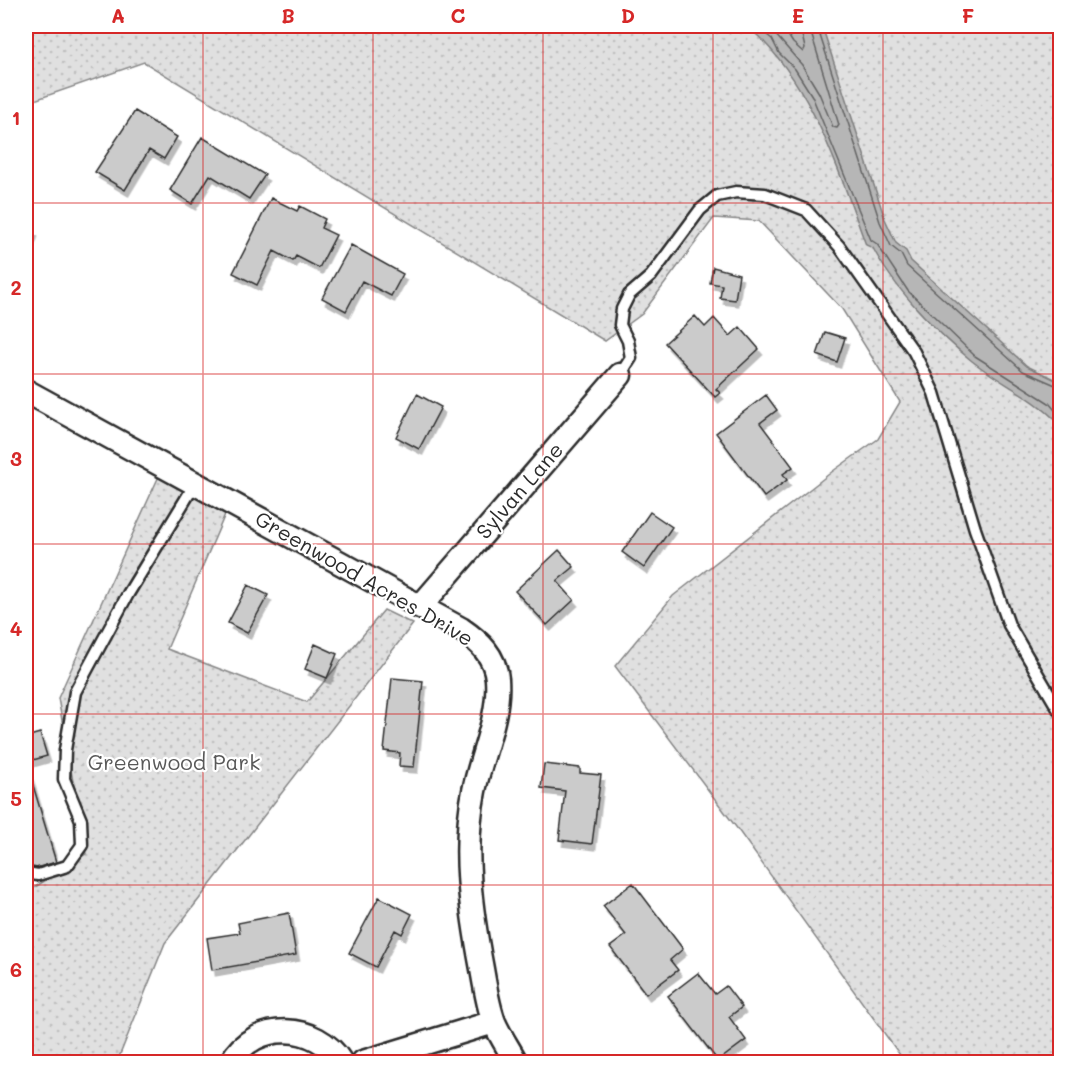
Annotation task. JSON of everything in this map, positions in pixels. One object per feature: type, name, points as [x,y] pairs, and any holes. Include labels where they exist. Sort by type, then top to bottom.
[{"type":"street","name":"Sylvan Lane","points":[[420,607],[620,375]]},
{"type":"street","name":"Greenwood Acres Drive","points":[[26,391],[477,640],[493,662],[497,677],[495,714],[474,791],[468,857],[472,918],[494,1022],[516,1062]]},
{"type":"street","points":[[363,1062],[494,1022]]},
{"type":"street","points":[[231,1062],[244,1046],[259,1037],[275,1031],[292,1031],[308,1034],[323,1042],[341,1062]]},
{"type":"lane","points":[[620,375],[631,358],[628,341],[620,325],[622,309],[629,296],[651,276],[700,210],[717,196],[736,192],[765,194],[806,210],[839,246],[914,352],[934,393],[975,529],[1009,625],[1060,712]]},
{"type":"lane","points":[[26,873],[38,875],[67,866],[82,845],[81,820],[64,778],[65,750],[75,692],[128,594],[195,484]]},
{"type":"green space","points":[[26,26],[1060,26],[1060,1062],[905,1062],[736,827],[615,666],[673,596],[833,471],[878,439],[900,402],[842,309],[759,221],[714,218],[642,314],[605,341],[144,62],[26,103]]},
{"type":"green space","name":"Greenwood Park","points":[[159,476],[226,512],[167,649],[307,702],[384,610],[413,624],[165,943],[117,1062],[26,1062],[26,893],[86,854],[58,698]]},
{"type":"water","points":[[747,26],[822,26],[885,219],[896,243],[906,251],[911,261],[1027,366],[1060,382],[1060,425],[1040,406],[972,361],[904,294],[873,248],[866,245],[833,156],[805,98],[769,47]]},
{"type":"building","points":[[135,111],[177,137],[164,159],[149,150],[125,190],[95,172]]},
{"type":"building","points":[[202,137],[265,175],[249,199],[210,175],[192,204],[170,190]]},
{"type":"building","points":[[271,198],[297,211],[300,206],[325,219],[321,228],[336,235],[319,268],[296,256],[293,261],[274,251],[257,285],[233,273]]},
{"type":"building","points":[[26,228],[34,231],[26,253]]},
{"type":"building","points":[[351,245],[403,274],[391,296],[362,281],[346,311],[322,298]]},
{"type":"building","points":[[713,267],[739,274],[735,300],[720,298],[722,285],[710,283]]},
{"type":"building","points":[[695,316],[705,327],[714,318],[730,336],[740,327],[759,349],[716,389],[720,393],[715,397],[665,343]]},
{"type":"building","points":[[825,332],[845,338],[837,362],[817,355]]},
{"type":"building","points":[[417,394],[441,407],[419,449],[396,437]]},
{"type":"building","points":[[766,395],[777,410],[760,423],[793,467],[783,474],[787,480],[764,497],[716,433]]},
{"type":"building","points":[[650,512],[672,527],[644,568],[622,552]]},
{"type":"building","points":[[559,550],[574,567],[557,581],[574,600],[547,625],[515,591]]},
{"type":"building","points":[[248,585],[268,595],[247,633],[228,623]]},
{"type":"building","points":[[315,644],[337,654],[327,678],[305,669]]},
{"type":"building","points":[[392,678],[423,681],[414,767],[399,766],[400,753],[384,751]]},
{"type":"building","points":[[40,733],[47,756],[26,762],[26,737]]},
{"type":"building","points":[[26,762],[56,862],[26,871]]},
{"type":"building","points":[[544,764],[580,768],[580,773],[601,775],[592,844],[559,840],[565,791],[541,788]]},
{"type":"building","points":[[633,883],[683,949],[670,960],[678,970],[646,994],[610,947],[626,935],[603,906]]},
{"type":"building","points":[[379,897],[412,914],[402,934],[395,930],[376,967],[349,953]]},
{"type":"building","points":[[289,913],[296,955],[212,970],[207,938],[240,933],[238,923]]},
{"type":"building","points":[[698,973],[715,994],[726,986],[742,1007],[729,1017],[746,1040],[718,1061],[668,996]]}]
